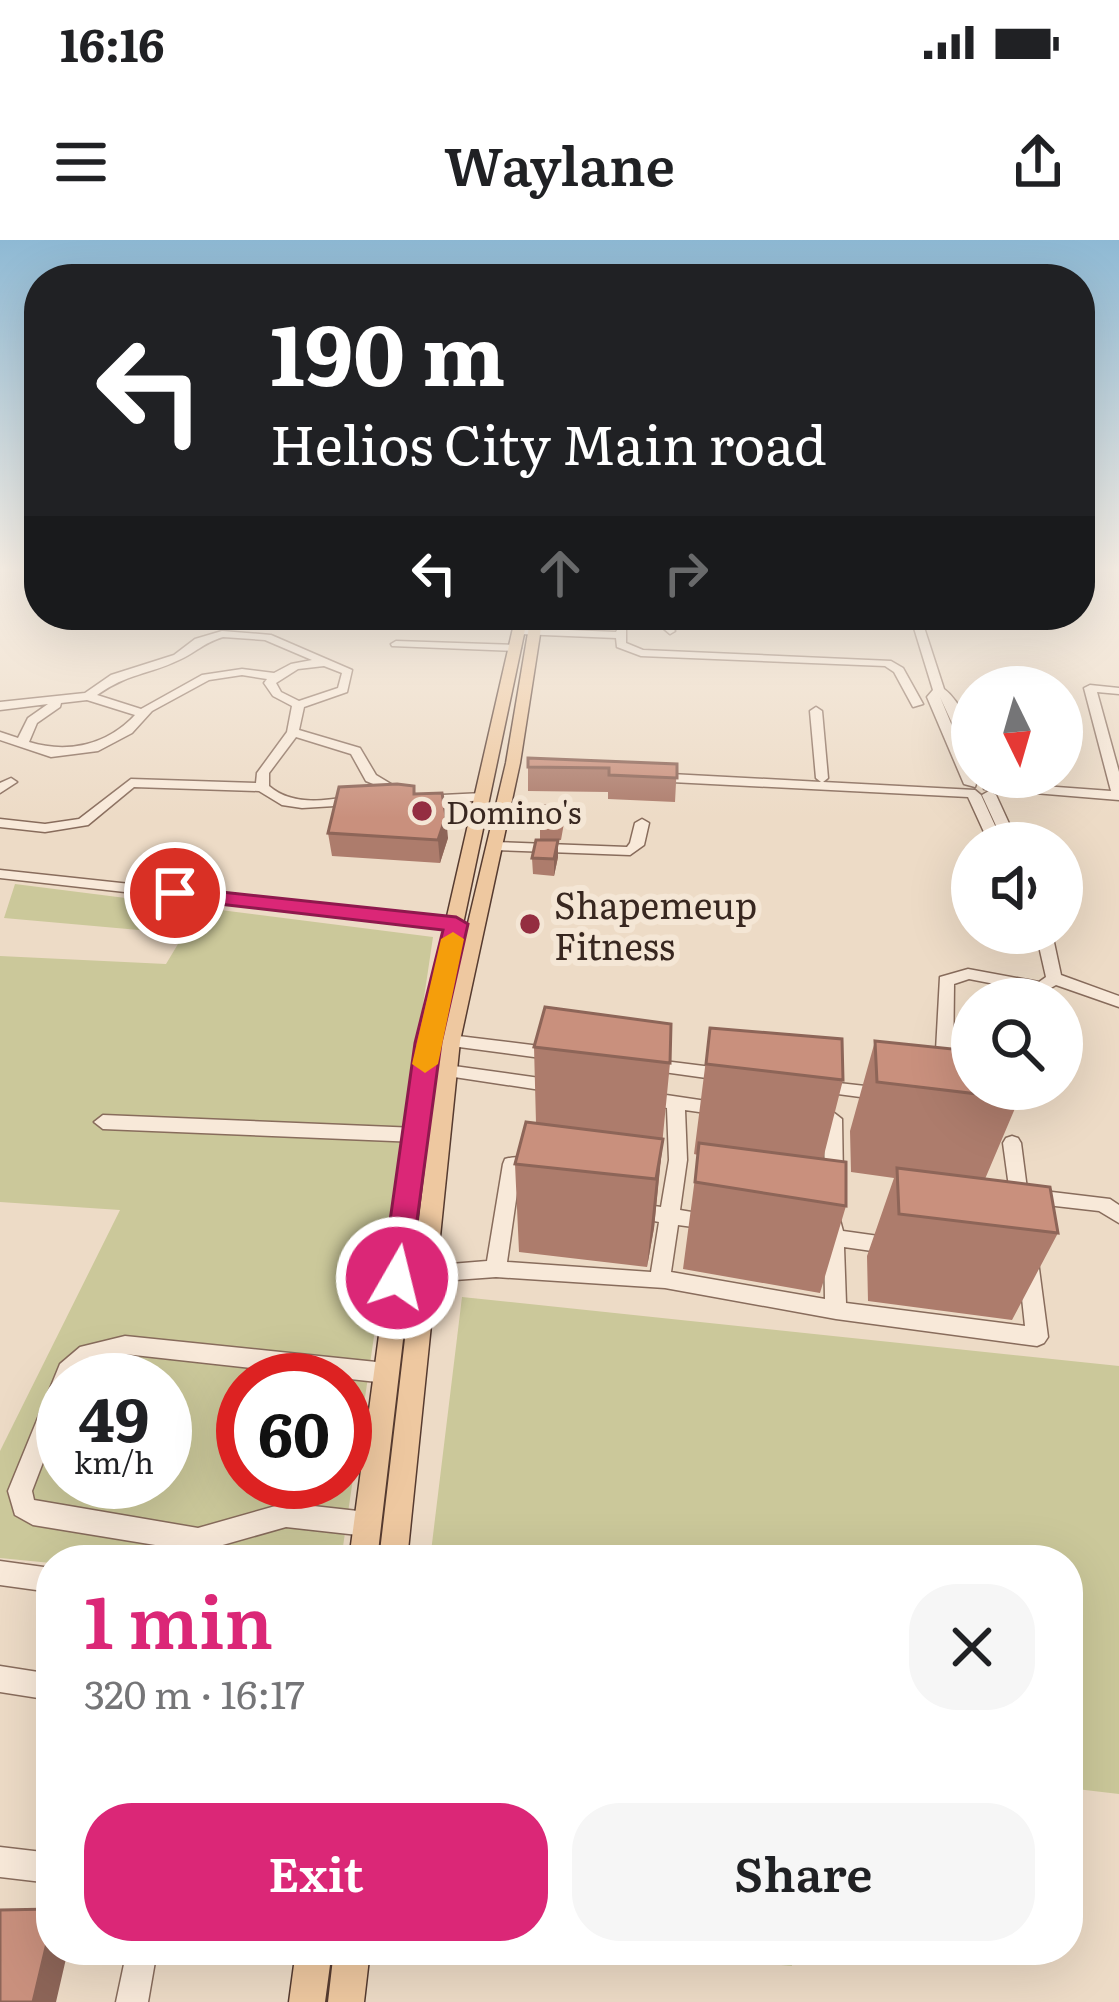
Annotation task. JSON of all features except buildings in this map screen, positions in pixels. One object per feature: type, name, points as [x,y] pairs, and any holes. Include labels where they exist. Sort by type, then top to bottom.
[{"type":"main road","points":[[365,1545],[428,1043],[517,653]]},
{"type":"main road","points":[[395,1545],[450,1041],[494,846],[520,769],[522,653]]},
{"type":"main road","points":[[307,2002],[312,1965]]},
{"type":"main road","points":[[346,2002],[350,1965]]},
{"type":"street","points":[[22,744],[40,712],[83,697],[115,677],[183,653]]},
{"type":"street","points":[[258,673],[274,662],[274,653]]},
{"type":"street","points":[[311,653],[336,662],[348,671],[343,690],[298,705],[273,691],[270,683],[296,665],[336,662]]},
{"type":"street","points":[[652,653],[887,663],[899,670],[916,704]]},
{"type":"street","points":[[928,653],[940,691],[951,704]]},
{"type":"street","points":[[178,657],[185,672],[206,677],[258,673],[276,677]]},
{"type":"street","points":[[0,736],[51,753],[98,747],[128,730],[141,713],[206,677]]},
{"type":"street","points":[[1083,797],[1119,799],[1090,688],[1119,691]]},
{"type":"street","points":[[940,691],[933,697],[951,732]]},
{"type":"street","points":[[0,706],[83,697],[141,713]]},
{"type":"street","points":[[262,787],[263,773],[293,732],[298,705]]},
{"type":"street","points":[[816,711],[822,778]]},
{"type":"street","points":[[293,732],[356,752],[371,778],[397,794]]},
{"type":"street","points":[[643,773],[951,789]]},
{"type":"street","points":[[355,796],[371,778]]},
{"type":"street","points":[[798,780],[951,789]]},
{"type":"street","points":[[0,823],[45,828],[83,822],[131,783],[262,787],[287,802],[484,793]]},
{"type":"street","points":[[494,846],[622,852],[635,849],[642,823]]},
{"type":"street","points":[[0,874],[456,924]]},
{"type":"street","points":[[1049,954],[1054,978]]},
{"type":"street","points":[[955,978],[968,974],[989,978]]},
{"type":"street","points":[[939,1094],[946,981],[951,979]]},
{"type":"street","points":[[1083,989],[1119,1002]]},
{"type":"street","points":[[450,1041],[588,1058]]},
{"type":"street","points":[[634,1064],[748,1078]]},
{"type":"street","points":[[447,1071],[576,1089]]},
{"type":"street","points":[[794,1083],[909,1097]]},
{"type":"street","points":[[624,1095],[743,1111]]},
{"type":"street","points":[[662,1279],[672,1216],[676,1105]]},
{"type":"street","points":[[788,1115],[833,1119],[836,1310]]},
{"type":"street","points":[[103,1122],[417,1135]]},
{"type":"street","points":[[397,1278],[496,1269],[662,1279],[836,1310],[1036,1337],[1020,1249],[1012,1143]]},
{"type":"street","points":[[496,1269],[512,1164],[558,1170]]},
{"type":"street","points":[[650,1182],[696,1188]]},
{"type":"street","points":[[1018,1195],[1103,1204],[1119,1215]]},
{"type":"street","points":[[506,1196],[530,1198]]},
{"type":"street","points":[[601,1207],[741,1225]]},
{"type":"street","points":[[810,1234],[920,1250]]},
{"type":"street","points":[[94,1353],[125,1345],[386,1373]]},
{"type":"street","points":[[36,1450],[20,1491],[22,1507],[33,1514],[198,1540],[286,1515],[367,1524]]},
{"type":"street","points":[[0,1573],[36,1578]]},
{"type":"street","points":[[0,1679],[36,1685]]},
{"type":"street","points":[[0,1862],[36,1866]]},
{"type":"street","points":[[132,2002],[139,1965]]},
{"type":"shaded area","points":[[15,884],[433,937],[372,1353],[216,1353],[216,1509],[349,1509],[343,1545],[36,1545],[36,1562],[0,1558],[0,1451],[36,1379],[36,1509],[192,1509],[192,1353],[49,1353],[120,1210],[0,1202],[0,956],[166,964],[184,934],[4,918]]},
{"type":"shaded area","points":[[462,1297],[1119,1366],[1119,1794],[1083,1790],[1083,1545],[432,1545]]},
{"type":"slow traffic","points":[[425,1064],[453,939]]},
{"type":"place","name":"Domino's","points":[[422,811]]},
{"type":"place","name":"Shapemeup Fitness","points":[[530,924]]},
{"type":"route","points":[[175,893],[456,924],[428,1043],[397,1278]]}]
